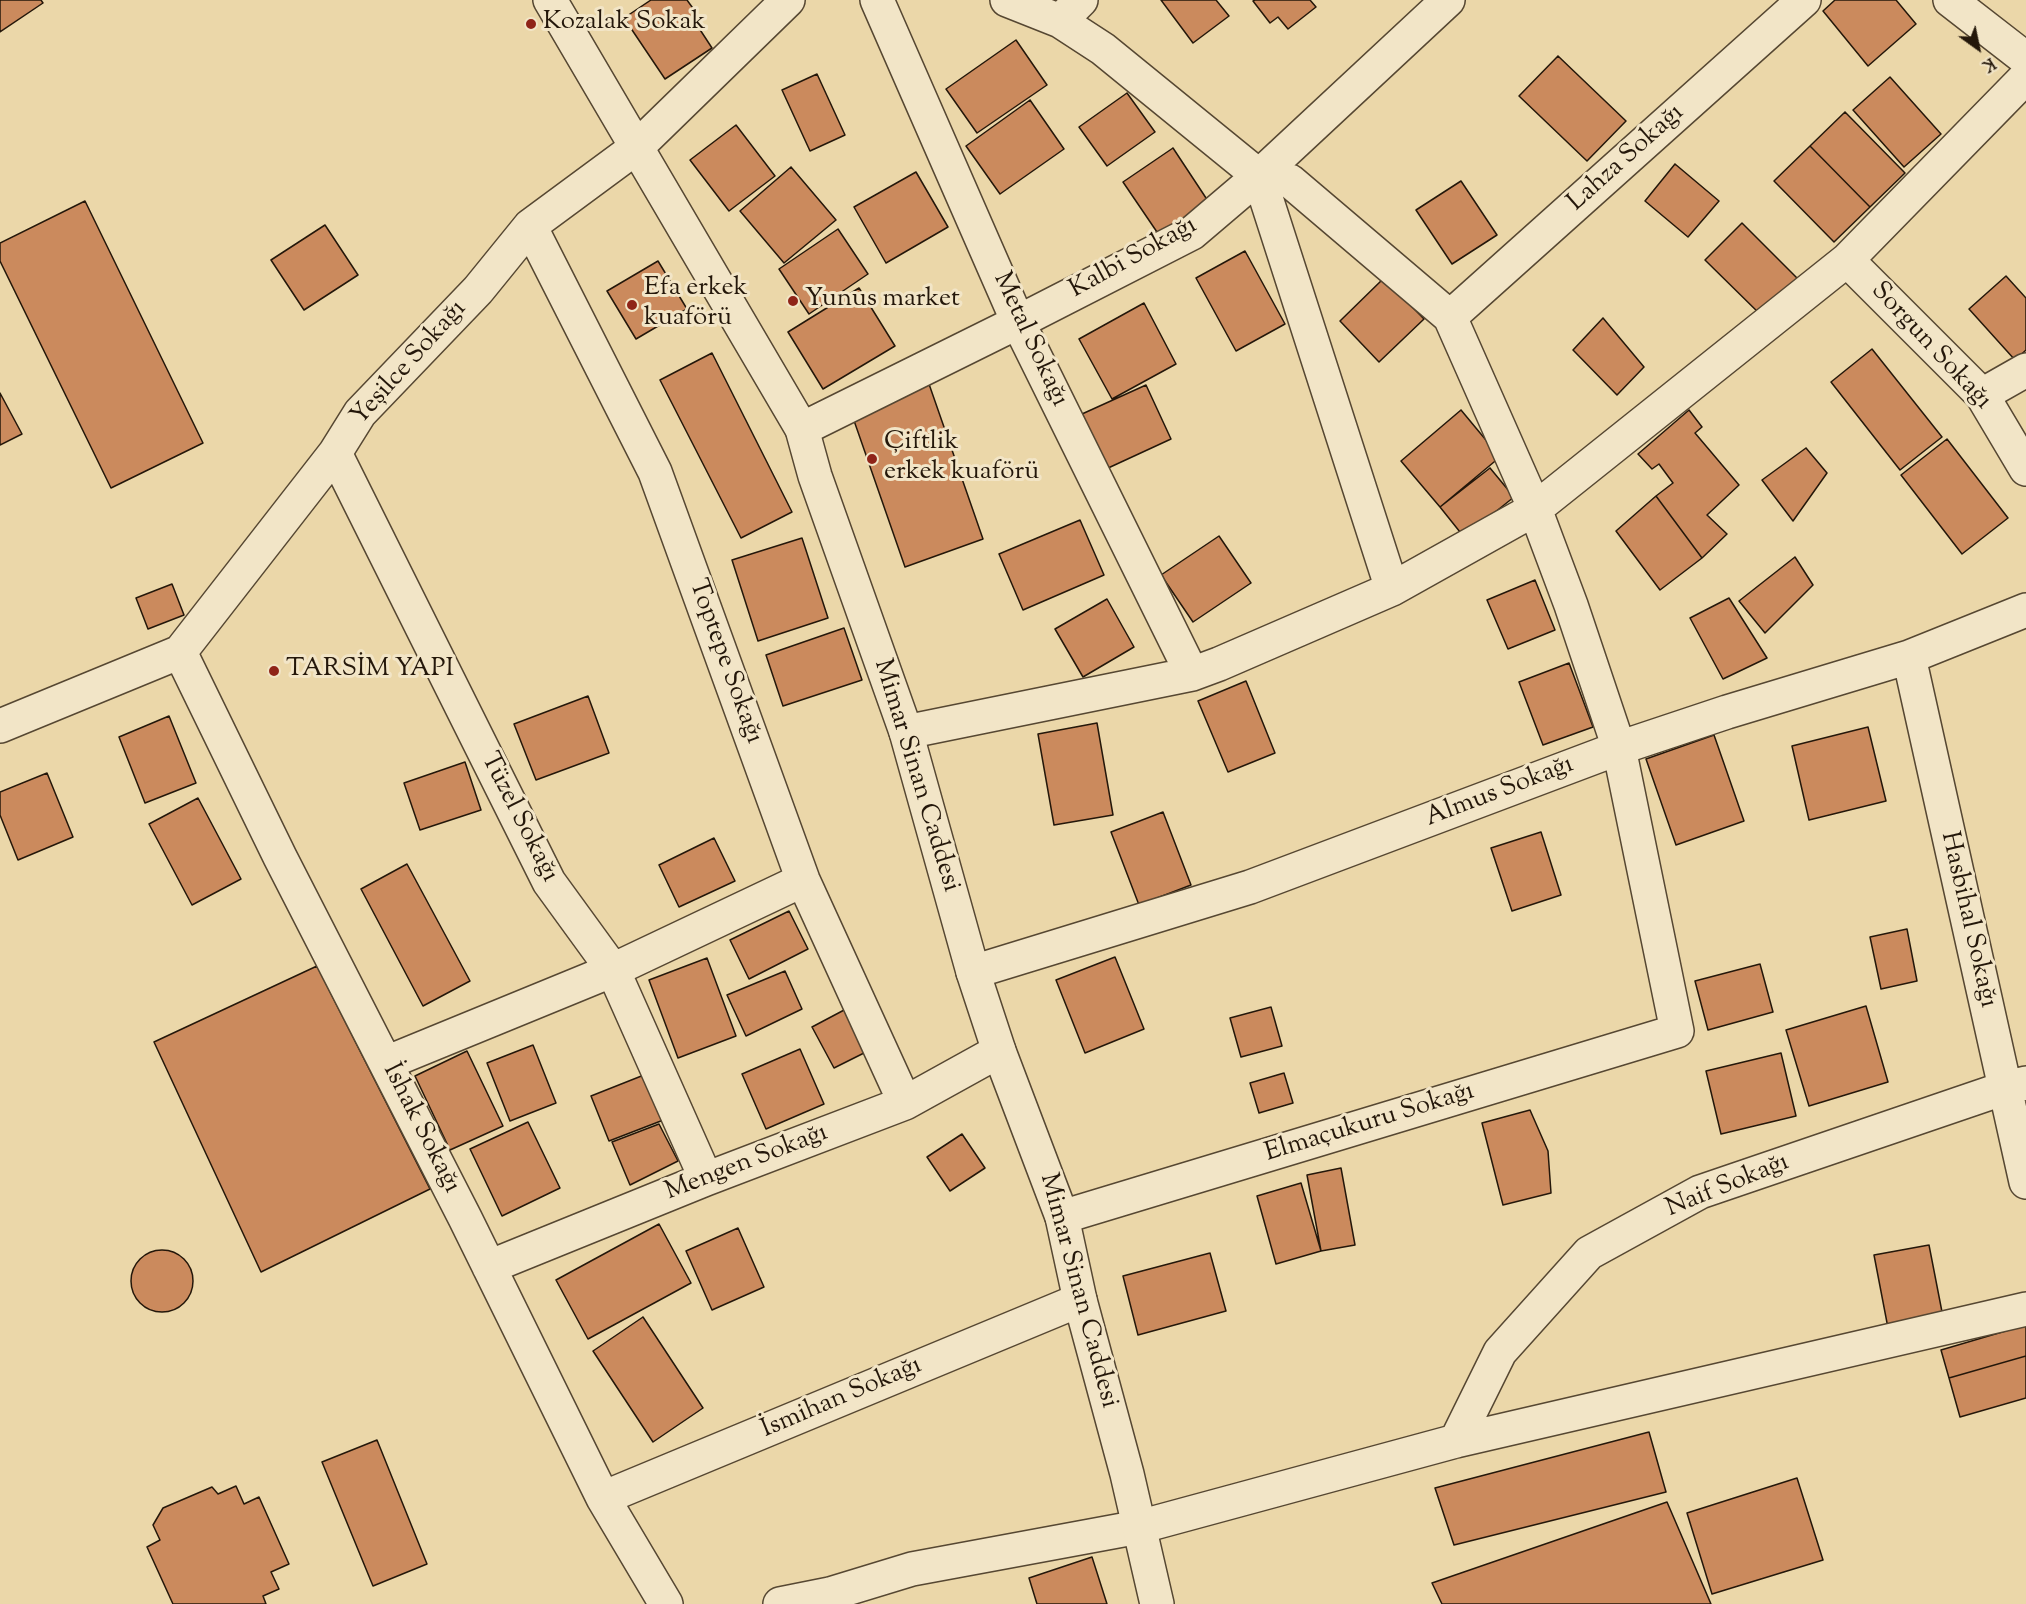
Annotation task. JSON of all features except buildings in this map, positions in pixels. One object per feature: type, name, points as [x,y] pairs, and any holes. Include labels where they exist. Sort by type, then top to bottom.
[{"type":"street","name":"Mimar Sinan Caddesi","points":[[550,0],[802,429],[815,476],[906,732],[973,972],[999,1051],[1062,1217],[1080,1300],[1127,1474],[1157,1604]]},
{"type":"street","name":"Yeşilce Sokağı","points":[[0,726],[180,652],[335,453],[360,412],[478,290],[530,226],[637,147],[788,0]]},
{"type":"street","name":"Metal Sokağı","points":[[877,0],[1018,322],[1192,674]]},
{"type":"street","points":[[1007,0],[1070,10],[1103,49],[1259,176],[1290,182],[1450,317],[1535,509],[1571,605],[1619,748]]},
{"type":"street","name":"Kalbi Sokağı","points":[[802,429],[1191,233],[1259,176],[1449,0]]},
{"type":"street","name":"Lahza Sokağı","points":[[1450,317],[1804,0]]},
{"type":"street","points":[[1950,0],[2026,59]]},
{"type":"street","points":[[906,732],[1192,674],[1392,589],[1535,509],[1847,260],[2026,77]]},
{"type":"street","points":[[1259,176],[1392,589]]},
{"type":"street","name":"Toptepe Sokağı","points":[[530,226],[655,472],[803,880],[905,1103]]},
{"type":"street","name":"Sorgun Sokağı","points":[[1847,260],[1982,395],[2026,469]]},
{"type":"street","points":[[1982,395],[2026,370]]},
{"type":"street","name":"Tüzel Sokağı","points":[[335,453],[549,882],[613,970],[706,1179]]},
{"type":"street","name":"Almus Sokağı","points":[[973,972],[1250,887],[1619,748],[1726,712],[1909,657],[2026,610]]},
{"type":"street","name":"İshak Sokağı","points":[[180,652],[280,857],[489,1267],[603,1498],[666,1604]]},
{"type":"street","name":"Hasbihal Sokağı","points":[[1909,657],[2015,1085],[2026,1182]]},
{"type":"street","name":"Elmaçukuru Sokağı","points":[[1062,1217],[1677,1030],[1619,748]]},
{"type":"street","points":[[386,1063],[613,970],[803,880]]},
{"type":"street","name":"Mengen Sokağı","points":[[489,1267],[706,1179],[905,1103],[999,1051]]},
{"type":"street","name":"Naif Sokağı","points":[[1456,1441],[1500,1352],[1589,1253],[1700,1192],[2015,1085]]},
{"type":"street","name":"İsmihan Sokağı","points":[[603,1498],[1080,1300]]},
{"type":"street","points":[[780,1604],[832,1599],[912,1569],[1139,1527],[1456,1441],[2026,1309]]},
{"type":"place","name":"Kozalak Sokak","points":[[531,24]]},
{"type":"place","name":"Yunus market","points":[[793,301]]},
{"type":"place","name":"Efa erkek kuaförü","points":[[632,305]]},
{"type":"place","name":"Çiftlik erkek kuaförü","points":[[872,459]]},
{"type":"place","name":"TARSİM YAPI","points":[[274,671]]}]
